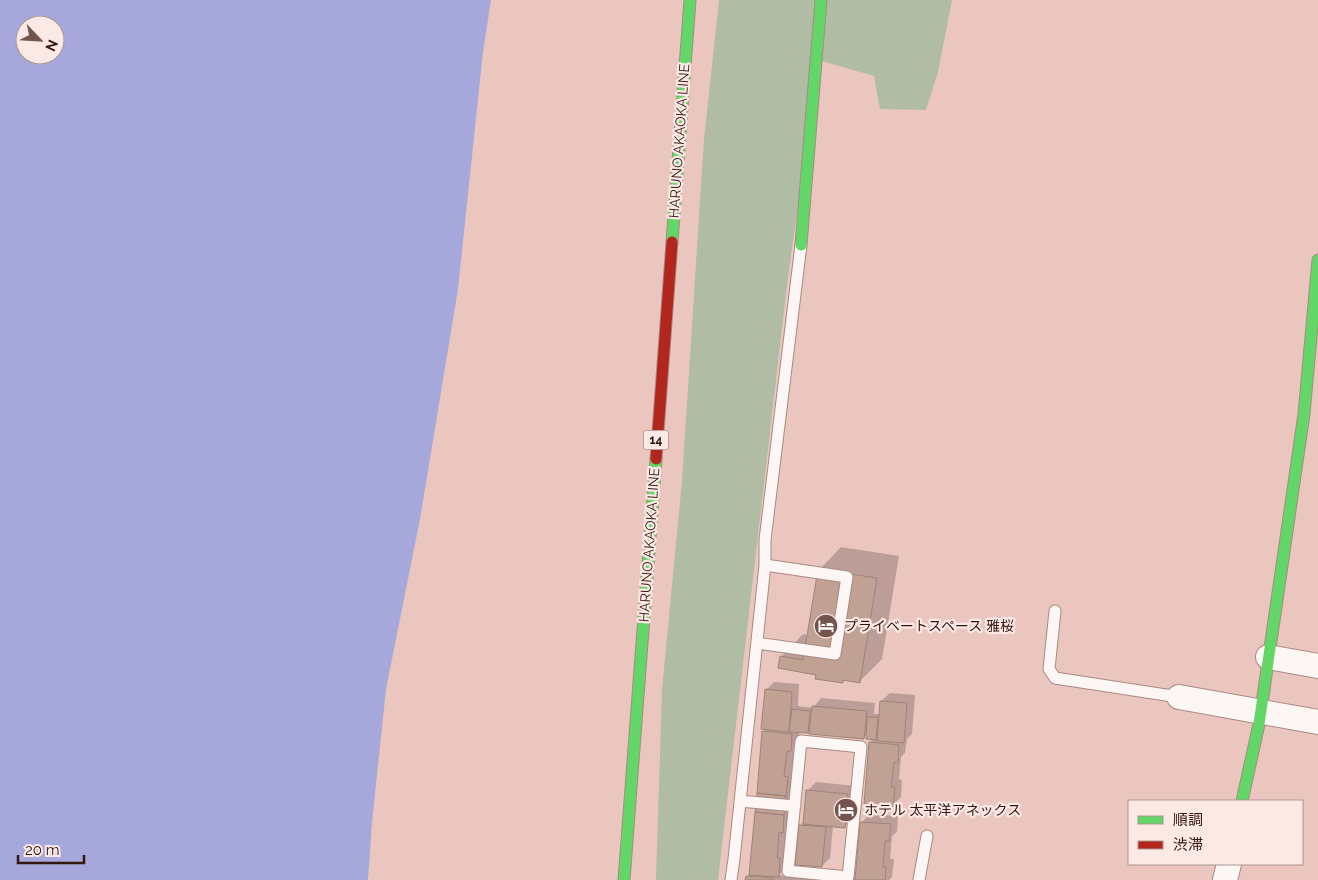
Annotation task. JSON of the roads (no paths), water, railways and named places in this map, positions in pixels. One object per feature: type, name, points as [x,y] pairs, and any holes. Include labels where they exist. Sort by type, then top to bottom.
[{"type":"main road","name":"HARUNO AKAOKA LINE","points":[[624,880],[690,0]]},
{"type":"main road","points":[[801,245],[822,0]]},
{"type":"main road","points":[[1242,800],[1260,712],[1304,414],[1318,260]]},
{"type":"street","points":[[1268,657],[1318,666]]},
{"type":"street","points":[[1179,697],[1318,722]]},
{"type":"street","points":[[1225,880],[1229,865]]},
{"type":"lane","points":[[731,880],[757,643],[766,540],[801,245]]},
{"type":"lane","points":[[757,643],[835,654],[847,577],[765,565]]},
{"type":"lane","points":[[1055,611],[1049,668],[1055,678],[1179,697]]},
{"type":"lane","points":[[801,741],[861,747],[848,877],[788,871],[795,806],[801,741]]},
{"type":"lane","points":[[740,801],[795,806]]},
{"type":"lane","points":[[919,880],[927,836]]},
{"type":"water","points":[[0,0],[491,0],[483,52],[458,289],[420,519],[386,689],[368,880],[0,880]]},
{"type":"place","name":"プライベートスペース 雅桜","points":[[826,626]]},
{"type":"place","name":"ホテル 太平洋アネックス","points":[[846,810]]}]
